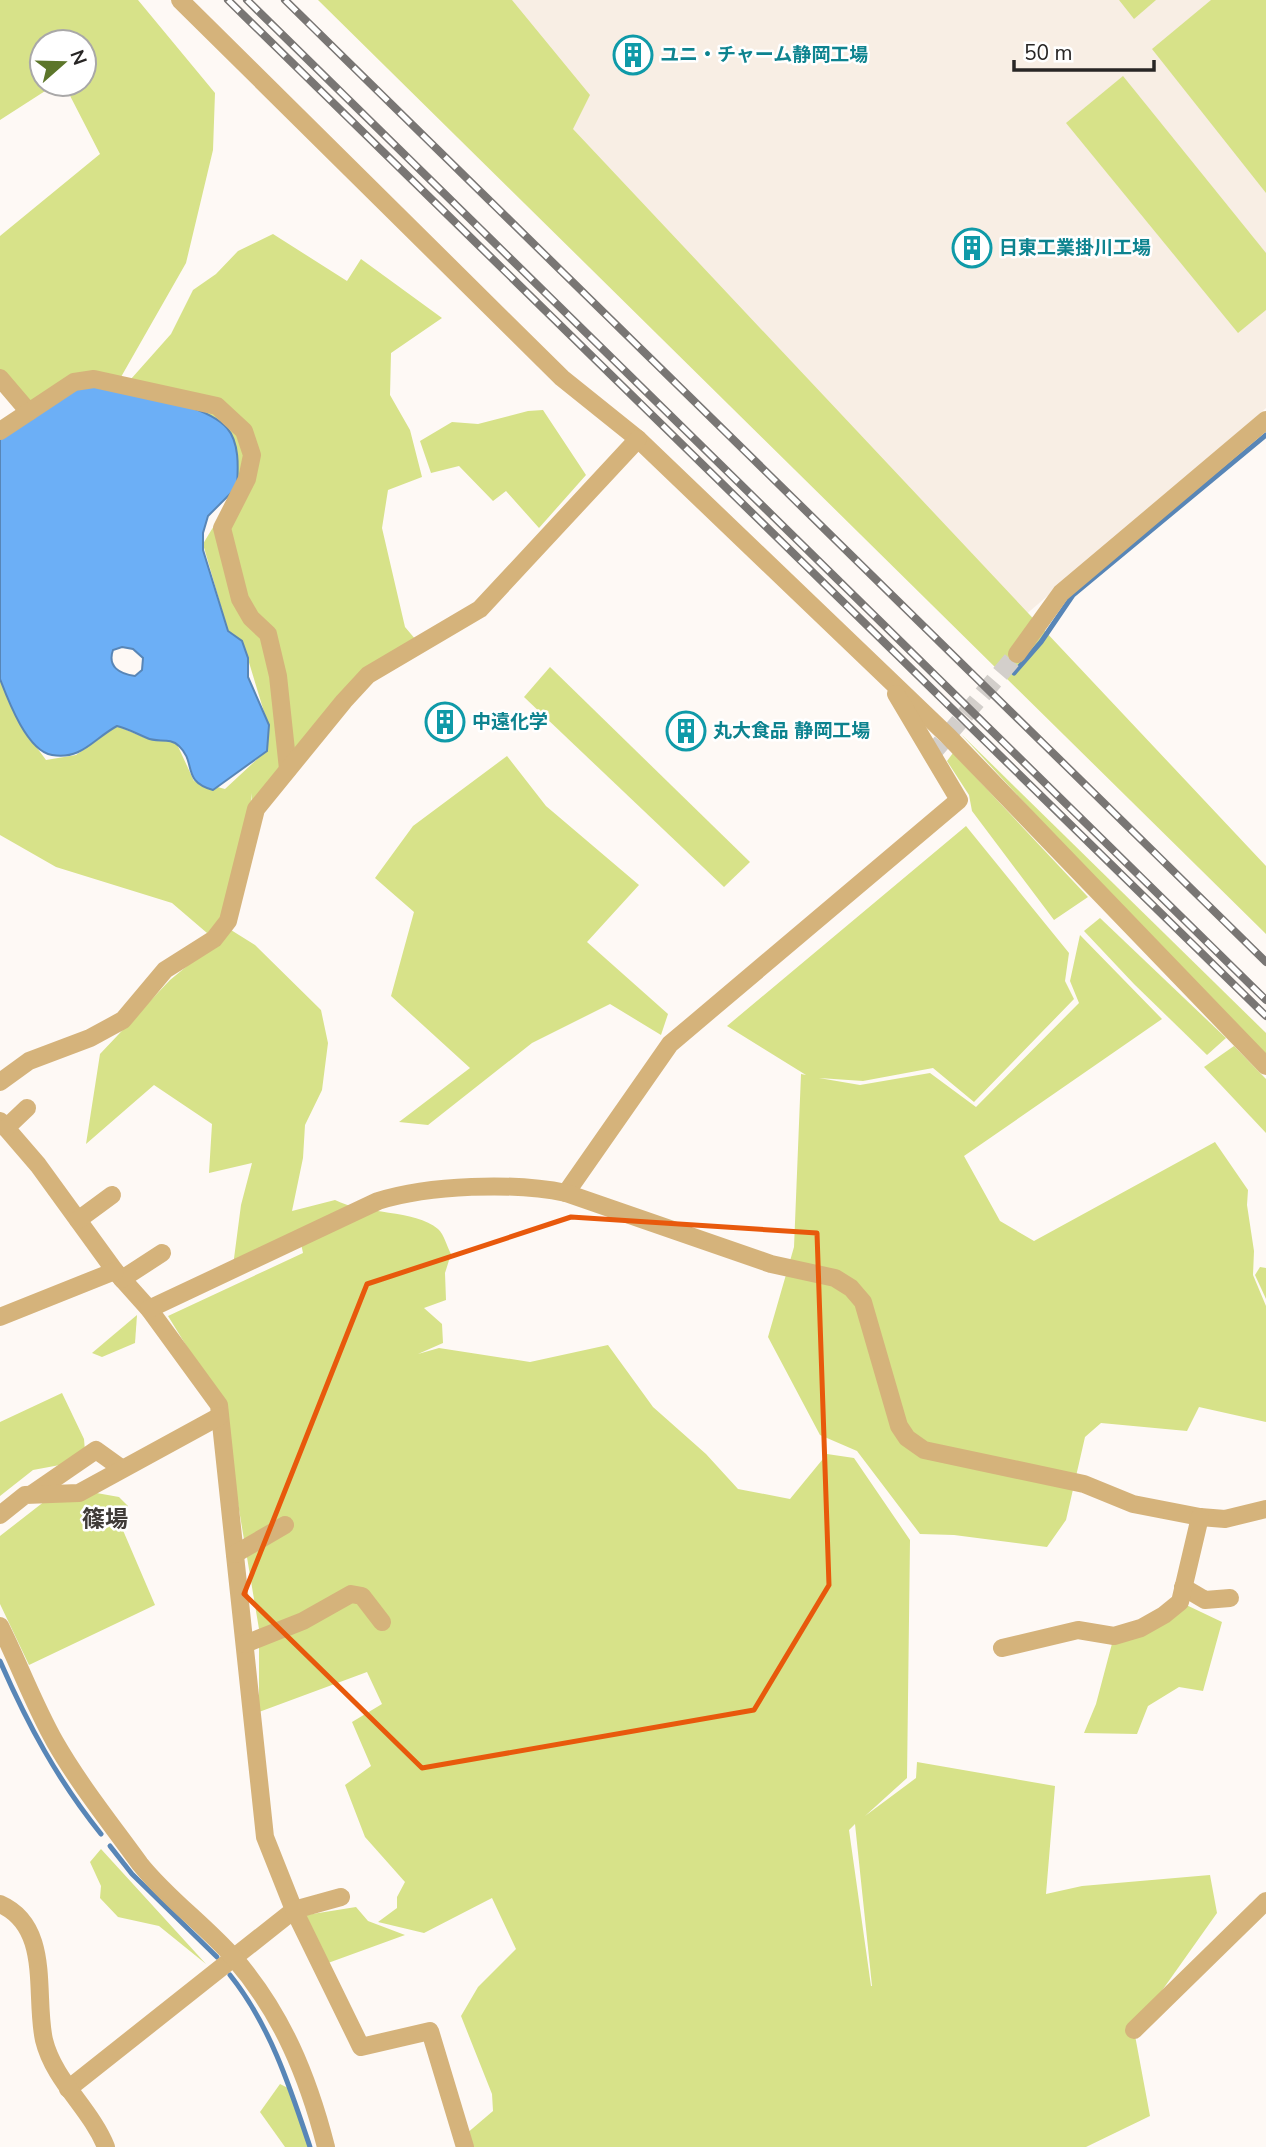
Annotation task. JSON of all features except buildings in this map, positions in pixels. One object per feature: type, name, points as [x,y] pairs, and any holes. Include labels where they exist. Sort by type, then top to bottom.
[{"type":"street","points":[[180,0],[562,378],[638,439],[948,736],[1266,1066]]},
{"type":"street","points":[[0,378],[29,412]]},
{"type":"street","points":[[0,430],[74,382],[94,379],[217,406],[244,431],[252,455],[247,479],[222,528],[240,599],[251,618],[268,634],[278,676],[288,769]]},
{"type":"street","points":[[1017,654],[1061,593],[1266,420]]},
{"type":"street","points":[[0,1082],[29,1061],[90,1038],[123,1020],[165,970],[214,939],[228,921],[256,809],[288,769],[369,675],[480,609],[638,439]]},
{"type":"street","points":[[566,1193],[670,1044],[959,800],[930,756],[888,678]]},
{"type":"street","points":[[27,1108],[3,1125],[38,1165],[118,1275],[149,1310],[219,1405],[265,1837],[294,1910],[361,2047],[430,2031],[465,2147]]},
{"type":"street","points":[[149,1310],[378,1201],[407,1192],[533,1186],[566,1193],[771,1264],[835,1278],[851,1288],[863,1302],[899,1426],[907,1438],[924,1450],[1084,1484],[1133,1504],[1200,1517],[1225,1518],[1266,1509]]},
{"type":"street","points":[[78,1220],[112,1195]]},
{"type":"street","points":[[0,1317],[118,1275],[162,1253]]},
{"type":"street","points":[[0,1515],[25,1495],[79,1493],[220,1416]]},
{"type":"street","points":[[31,1494],[96,1450],[121,1468]]},
{"type":"street","points":[[1002,1648],[1079,1630],[1114,1636],[1141,1629],[1180,1602],[1200,1517]]},
{"type":"street","points":[[235,1554],[285,1525]]},
{"type":"street","points":[[1183,1587],[1205,1600],[1230,1598]]},
{"type":"street","points":[[245,1644],[303,1621],[351,1594],[362,1596],[382,1622]]},
{"type":"street","points":[[0,1626],[55,1741],[95,1802],[143,1867],[233,1958],[261,1992],[296,2051],[313,2098],[326,2147]]},
{"type":"street","points":[[68,2089],[294,1910],[341,1897]]},
{"type":"street","points":[[1134,2029],[1266,1901]]},
{"type":"street","points":[[0,1904],[16,1911],[24,1920],[40,1968],[44,2040],[68,2089],[99,2129],[106,2147]]},
{"type":"highlighted area","points":[[571,1217],[817,1233],[829,1585],[754,1710],[422,1768],[244,1594],[367,1284]]},
{"type":"shaded area","points":[[371,0],[1266,0],[1266,408],[1008,630]]},
{"type":"green space","points":[[0,0],[138,0],[215,93],[213,150],[186,263],[117,384],[35,408],[0,369],[0,236],[100,154],[71,98],[98,98],[98,28],[28,28],[28,98],[34,98],[0,120]]},
{"type":"green space","points":[[318,0],[512,0],[590,95],[573,129],[1266,866],[1266,934]]},
{"type":"green space","points":[[1119,0],[1156,0],[1134,19]]},
{"type":"green space","points":[[1211,0],[1266,0],[1266,193],[1152,49]]},
{"type":"green space","points":[[1123,76],[1266,253],[1266,310],[1238,333],[1066,123]]},
{"type":"green space","points":[[273,234],[347,281],[361,259],[442,318],[391,353],[390,395],[410,430],[422,477],[388,490],[382,528],[405,627],[416,640],[366,674],[253,805],[251,793],[253,820],[214,939],[172,903],[56,867],[0,835],[0,679],[20,725],[46,760],[76,755],[117,726],[148,739],[176,742],[194,781],[225,789],[267,750],[268,725],[244,646],[228,631],[203,544],[226,507],[235,485],[237,459],[234,443],[131,379],[171,334],[193,290],[216,274],[238,251]]},
{"type":"green space","points":[[543,410],[586,475],[539,528],[506,491],[493,501],[459,466],[431,473],[420,441],[452,422],[478,424],[528,411]]},
{"type":"green space","points":[[550,667],[750,862],[724,887],[524,697]]},
{"type":"green space","points":[[961,734],[1266,1033],[1266,1058],[1142,930]]},
{"type":"green space","points":[[953,753],[1088,897],[1054,920],[972,811],[969,795],[947,761]]},
{"type":"green space","points":[[507,756],[546,806],[639,885],[587,942],[668,1014],[661,1035],[610,1004],[532,1043],[428,1125],[399,1122],[470,1068],[391,996],[414,912],[375,878],[413,826]]},
{"type":"green space","points":[[966,826],[1069,953],[1065,981],[1074,999],[974,1102],[933,1068],[863,1081],[819,1078],[860,1085],[930,1073],[976,1107],[1079,1003],[1070,981],[1080,935],[1162,1019],[964,1156],[1000,1221],[1034,1241],[1215,1142],[1248,1190],[1247,1205],[1254,1251],[1253,1275],[1266,1306],[1266,1422],[1199,1407],[1187,1431],[1101,1423],[1085,1437],[1066,1520],[1047,1547],[954,1535],[920,1534],[857,1451],[820,1435],[768,1337],[794,1247],[801,1074],[806,1075],[727,1026]]},
{"type":"green space","points":[[1100,918],[1226,1038],[1207,1055],[1084,931]]},
{"type":"green space","points":[[231,930],[255,945],[321,1010],[328,1043],[322,1090],[305,1125],[303,1158],[292,1211],[335,1200],[360,1208],[416,1218],[440,1231],[451,1254],[445,1273],[446,1300],[424,1308],[442,1324],[443,1343],[418,1354],[439,1348],[530,1362],[608,1345],[653,1407],[706,1454],[738,1489],[790,1499],[827,1454],[854,1458],[910,1540],[907,1778],[865,1816],[916,1778],[917,1762],[1055,1786],[1046,1894],[1082,1886],[1210,1875],[1217,1913],[1134,2030],[1150,2116],[1086,2147],[469,2147],[466,2134],[493,2111],[492,2094],[461,2016],[478,1987],[516,1949],[492,1898],[424,1933],[378,1922],[397,1908],[397,1897],[405,1882],[365,1837],[345,1785],[371,1766],[352,1722],[382,1704],[367,1672],[259,1712],[259,1629],[221,1402],[168,1316],[303,1253],[300,1239],[233,1266],[241,1205],[252,1163],[209,1173],[212,1124],[154,1085],[86,1144],[100,1054],[170,980]],"holes":[[[855,1824],[872,1986],[849,1830]]]},
{"type":"green space","points":[[1234,1046],[1266,1079],[1266,1133],[1204,1067]]},
{"type":"green space","points":[[1260,1267],[1266,1268],[1266,1299],[1255,1275]]},
{"type":"green space","points":[[137,1315],[135,1343],[102,1357],[92,1353]]},
{"type":"green space","points":[[62,1393],[84,1439],[85,1451],[76,1462],[33,1470],[0,1496],[0,1422]]},
{"type":"green space","points":[[63,1487],[119,1497],[128,1506],[122,1528],[155,1605],[29,1665],[0,1604],[0,1536]]},
{"type":"green space","points":[[1180,1602],[1222,1622],[1203,1691],[1179,1687],[1148,1706],[1137,1734],[1084,1733],[1096,1704],[1114,1636]]},
{"type":"green space","points":[[101,1849],[206,1964],[159,1926],[118,1917],[100,1898],[101,1886],[90,1862]]},
{"type":"green space","points":[[356,1907],[368,1921],[405,1935],[328,1963],[306,1915]]},
{"type":"green space","points":[[280,2084],[290,2089],[310,2147],[285,2147],[260,2112]]},
{"type":"water","points":[[97,383],[185,405],[216,419],[227,428],[234,441],[237,487],[208,516],[203,533],[203,550],[228,631],[242,641],[248,658],[248,677],[269,725],[267,751],[213,790],[197,782],[184,752],[175,743],[151,739],[117,726],[87,747],[71,754],[52,755],[43,751],[27,735],[0,679],[0,434],[73,389]],"holes":[[[122,647],[133,649],[143,658],[142,670],[135,676],[116,669],[112,661],[113,650]]]},
{"type":"waterway","points":[[1014,673],[1041,642],[1073,595],[1266,435]]},
{"type":"waterway","points":[[0,1661],[44,1751],[101,1834]]},
{"type":"waterway","points":[[110,1846],[132,1874],[217,1957]]},
{"type":"waterway","points":[[230,1975],[268,2036],[310,2147]]},
{"type":"tunnel","points":[[930,756],[1017,654]]},
{"type":"railway","points":[[228,0],[1266,1016]]},
{"type":"railway","points":[[247,0],[1266,1000]]},
{"type":"railway","points":[[285,0],[1266,962]]},
{"type":"place","name":"ユニ・チャーム静岡工場","points":[[633,55]]},
{"type":"place","name":"日東工業掛川工場","points":[[972,248]]},
{"type":"place","name":"中遠化学","points":[[445,722]]},
{"type":"place","name":"丸大食品 静岡工場","points":[[686,731]]},
{"type":"district","name":"篠場","points":[[105,1519]]}]
